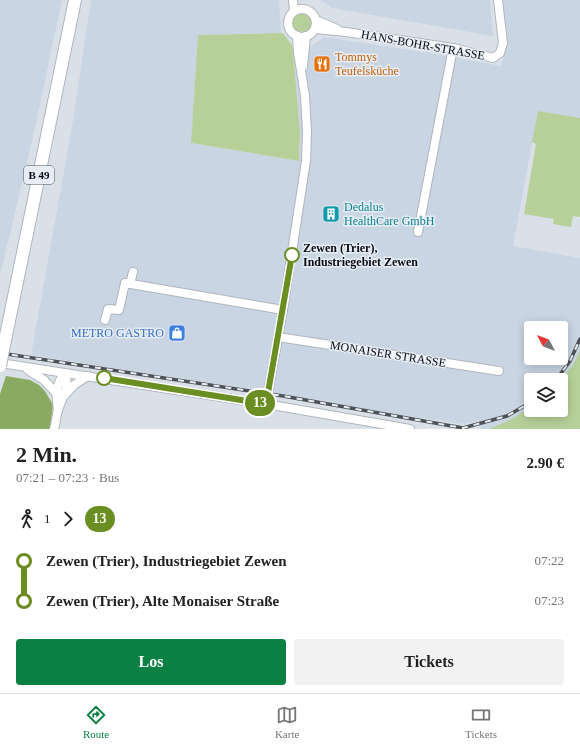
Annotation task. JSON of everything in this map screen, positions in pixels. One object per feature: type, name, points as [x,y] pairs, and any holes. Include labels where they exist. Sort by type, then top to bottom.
[{"type":"main road","name":"B 49","points":[[0,364],[75,0]]},
{"type":"street","points":[[293,0],[294,11]]},
{"type":"street","points":[[300,0],[304,9]]},
{"type":"street","name":"HANS-BOHR-STRASSE","points":[[314,29],[346,32],[453,48],[493,58],[500,53],[503,43],[498,0]]},
{"type":"street","points":[[304,9],[311,12],[316,20],[314,29],[312,33],[306,36],[297,36],[291,32],[288,26],[288,21],[290,15],[294,11],[304,9]]},
{"type":"street","name":"HANS-BOHR-STRASSE","points":[[316,20],[346,32]]},
{"type":"street","points":[[266,404],[283,310],[306,161],[307,132],[305,96],[297,36]]},
{"type":"street","points":[[302,79],[306,36]]},
{"type":"street","points":[[418,232],[453,48]]},
{"type":"street","points":[[130,284],[133,272]]},
{"type":"street","points":[[105,320],[104,307],[118,310],[125,283],[283,310]]},
{"type":"street","name":"MONAISER STRASSE","points":[[278,337],[499,371]]},
{"type":"street","points":[[0,364],[88,376],[266,404],[410,429]]},
{"type":"street","points":[[22,367],[44,380],[56,393]]},
{"type":"street","points":[[58,411],[56,393],[59,383],[65,373]]},
{"type":"street","points":[[54,429],[58,411],[64,397],[67,381],[65,373]]},
{"type":"street","points":[[64,397],[74,385],[88,376]]},
{"type":"shaded area","points":[[0,0],[62,0],[35,128],[0,276]]},
{"type":"shaded area","points":[[91,0],[279,0],[281,33],[198,35],[191,143],[299,161],[300,133],[293,50],[310,47],[324,37],[436,54],[501,66],[507,45],[503,0],[580,0],[580,118],[538,111],[513,246],[580,258],[580,350],[573,365],[567,373],[524,373],[524,411],[510,420],[489,429],[481,429],[479,421],[463,424],[366,410],[263,391],[31,355],[72,127]]},
{"type":"shaded area","points":[[321,0],[490,0],[493,36],[332,8]]},
{"type":"green space","points":[[302,12],[309,15],[312,22],[309,29],[302,32],[295,29],[292,22],[295,15]]},
{"type":"green space","points":[[283,33],[292,45],[293,51],[300,133],[299,161],[191,143],[198,35]]},
{"type":"green space","points":[[538,111],[580,118],[580,217],[573,216],[571,227],[553,224],[554,219],[524,214],[536,144],[532,142]]},
{"type":"green space","points":[[580,350],[580,429],[489,429],[510,420],[524,411],[524,417],[568,417],[568,373],[567,373],[573,365]]},
{"type":"green space","points":[[6,376],[30,380],[39,385],[45,391],[53,405],[50,429],[0,429],[0,394]]},
{"type":"railway","points":[[561,373],[570,361],[580,339]]},
{"type":"railway","points":[[0,353],[283,396],[463,428],[507,416],[524,406]]},
{"type":"bus line","name":"13","points":[[104,378],[266,404],[292,255]]},
{"type":"place","name":"Tommys Teufelsküche","points":[[322,64]]},
{"type":"place","name":"Dedalus HealthCare GmbH","points":[[331,214]]},
{"type":"place","name":"Zewen (Trier), Industriegebiet Zewen","points":[[292,255]]},
{"type":"place","name":"METRO GASTRO","points":[[177,333]]}]
